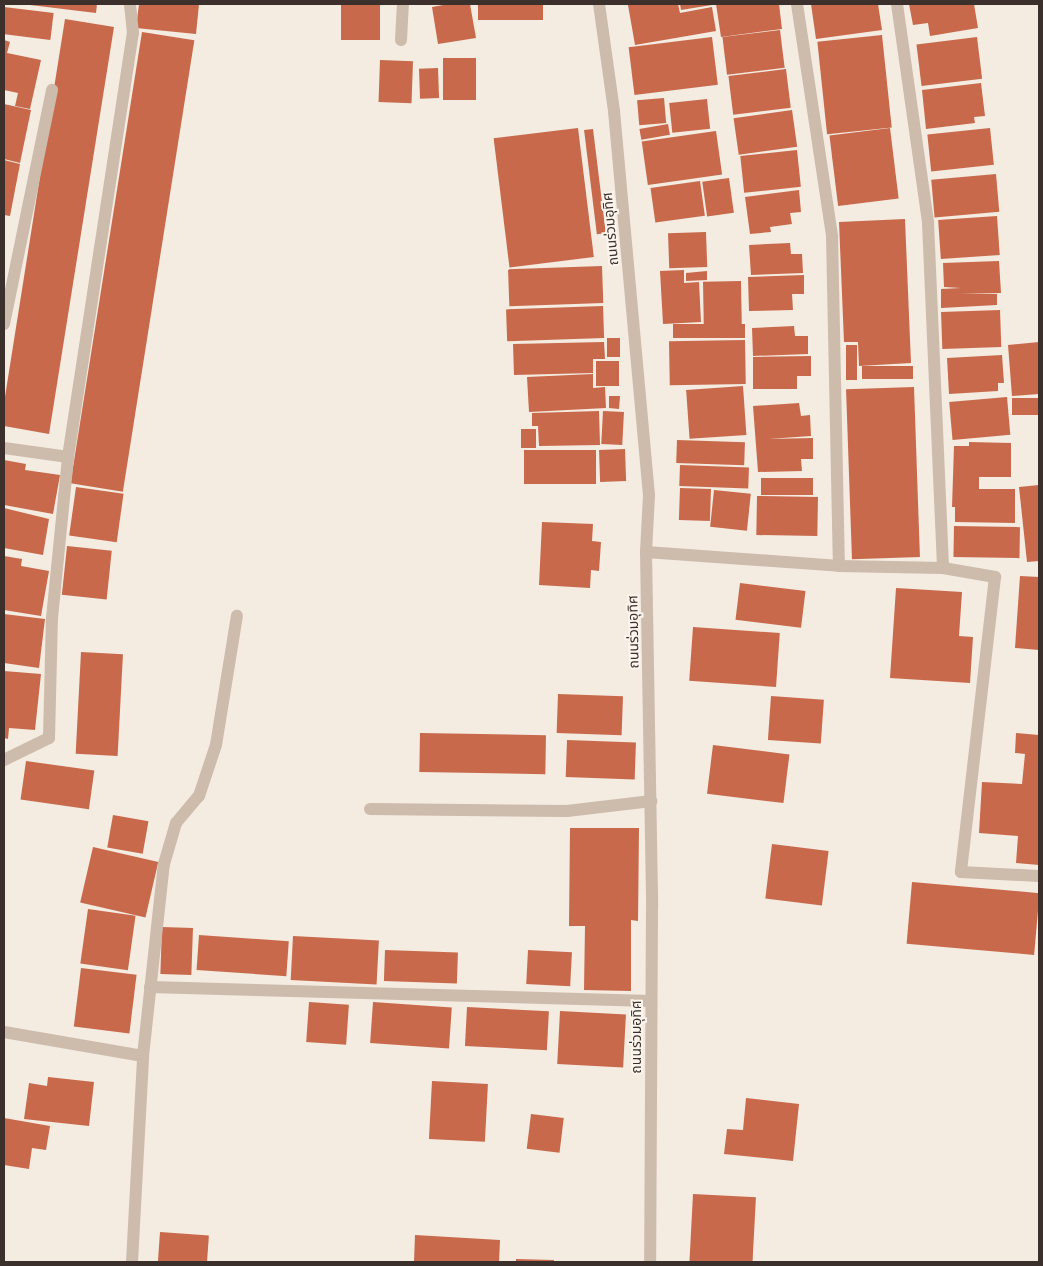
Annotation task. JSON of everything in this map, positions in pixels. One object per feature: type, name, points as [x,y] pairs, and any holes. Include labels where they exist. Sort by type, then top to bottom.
[{"type":"street","points":[[4,760],[49,738],[52,618],[68,457],[133,33],[130,4]]},
{"type":"street","points":[[401,40],[403,4]]},
{"type":"street","name":"ถนนร่วมอุทิศ","points":[[598,4],[614,110],[649,495],[646,552],[651,801],[650,1262]]},
{"type":"street","points":[[797,4],[832,236],[839,566]]},
{"type":"street","points":[[897,4],[928,222],[943,568]]},
{"type":"street","points":[[4,324],[52,90]]},
{"type":"street","points":[[4,448],[68,457]]},
{"type":"street","points":[[646,552],[839,566],[943,568],[995,577],[961,872],[1039,876]]},
{"type":"street","points":[[132,1262],[143,1056],[168,844],[176,824],[199,796],[208,773],[216,745],[237,616]]},
{"type":"street","points":[[370,810],[567,811],[651,801]]},
{"type":"street","points":[[150,987],[651,1001]]},
{"type":"street","points":[[4,1032],[143,1056]]},
{"type":"building","points":[[22,4],[97,4],[96,13]]},
{"type":"building","points":[[139,4],[199,4],[196,34],[136,28]]},
{"type":"building","points":[[341,4],[380,4],[380,40],[341,40]]},
{"type":"building","points":[[449,4],[470,4],[476,38],[438,44],[432,7]]},
{"type":"building","points":[[478,4],[543,4],[543,20],[478,20]]},
{"type":"building","points":[[678,4],[680,13],[712,7],[716,31],[635,45],[628,5]]},
{"type":"building","points":[[680,4],[712,4],[712,5],[681,10]]},
{"type":"building","points":[[716,4],[779,4],[782,29],[721,37]]},
{"type":"building","points":[[811,4],[878,4],[882,30],[816,39]]},
{"type":"building","points":[[909,4],[974,4],[978,28],[930,36],[928,23],[913,25]]},
{"type":"building","points":[[4,7],[54,13],[50,40],[4,34]]},
{"type":"building","points":[[65,19],[114,27],[49,434],[4,426],[4,403]]},
{"type":"building","points":[[780,30],[785,68],[727,75],[722,37]]},
{"type":"building","points":[[142,32],[194,40],[123,492],[71,483]]},
{"type":"building","points":[[882,35],[892,127],[827,134],[817,42]]},
{"type":"building","points":[[712,37],[718,85],[634,95],[629,47]]},
{"type":"building","points":[[977,37],[982,79],[922,86],[916,44]]},
{"type":"building","points":[[4,40],[10,42],[7,53],[41,60],[30,109],[15,106],[18,93],[4,90]]},
{"type":"building","points":[[443,58],[476,58],[476,100],[443,100]]},
{"type":"building","points":[[380,60],[413,61],[412,103],[379,102]]},
{"type":"building","points":[[438,68],[439,98],[420,99],[419,69]]},
{"type":"building","points":[[786,69],[791,108],[733,115],[728,76]]},
{"type":"building","points":[[981,83],[985,116],[974,117],[975,123],[926,129],[922,90]]},
{"type":"building","points":[[664,98],[666,123],[639,125],[637,100]]},
{"type":"building","points":[[707,99],[710,129],[672,133],[669,103]]},
{"type":"building","points":[[4,104],[31,110],[20,163],[4,159]]},
{"type":"building","points":[[792,110],[797,147],[739,155],[734,118]]},
{"type":"building","points":[[668,124],[670,135],[641,140],[639,129]]},
{"type":"building","points":[[578,128],[594,257],[509,267],[494,138]]},
{"type":"building","points":[[890,128],[899,198],[838,206],[829,135]]},
{"type":"building","points":[[990,128],[994,165],[931,171],[927,135]]},
{"type":"building","points":[[593,129],[606,233],[597,234],[584,130]]},
{"type":"building","points":[[716,131],[722,175],[648,185],[642,141]]},
{"type":"building","points":[[797,150],[801,187],[744,193],[740,156]]},
{"type":"building","points":[[4,160],[20,164],[10,216],[4,215]]},
{"type":"building","points":[[996,174],[999,212],[935,218],[931,180]]},
{"type":"building","points":[[729,178],[734,213],[707,216],[702,182]]},
{"type":"building","points":[[700,181],[705,216],[655,223],[650,188]]},
{"type":"building","points":[[799,190],[801,212],[790,213],[792,224],[770,227],[771,232],[750,234],[745,197]]},
{"type":"building","points":[[997,216],[1000,255],[941,259],[938,220]]},
{"type":"building","points":[[905,219],[911,363],[859,366],[858,342],[844,342],[839,222]]},
{"type":"building","points":[[706,232],[707,267],[669,268],[668,233]]},
{"type":"building","points":[[790,243],[791,254],[802,254],[803,273],[751,275],[749,245]]},
{"type":"building","points":[[999,261],[1001,293],[960,294],[997,294],[997,305],[941,308],[941,289],[961,288],[944,287],[943,263]]},
{"type":"building","points":[[602,266],[603,303],[509,306],[508,269]]},
{"type":"building","points":[[684,270],[684,283],[699,282],[701,322],[663,324],[660,271]]},
{"type":"building","points":[[707,271],[707,280],[686,281],[686,273]]},
{"type":"building","points":[[804,275],[804,294],[792,294],[793,310],[749,311],[748,277]]},
{"type":"building","points":[[741,281],[742,324],[704,325],[703,282]]},
{"type":"building","points":[[603,306],[604,338],[507,341],[506,309]]},
{"type":"building","points":[[1000,310],[1001,347],[942,349],[941,312]]},
{"type":"building","points":[[673,324],[745,324],[745,338],[673,338]]},
{"type":"building","points":[[794,326],[795,336],[808,336],[808,354],[753,356],[752,328]]},
{"type":"building","points":[[607,338],[620,338],[620,357],[607,357]]},
{"type":"building","points":[[745,340],[746,384],[670,385],[669,341]]},
{"type":"building","points":[[604,342],[605,359],[593,359],[593,373],[514,375],[513,344]]},
{"type":"building","points":[[1039,342],[1039,394],[1012,396],[1008,345]]},
{"type":"building","points":[[846,345],[857,345],[857,380],[846,380]]},
{"type":"building","points":[[1002,355],[1004,383],[998,383],[998,391],[949,394],[947,358]]},
{"type":"building","points":[[811,356],[811,376],[797,376],[797,389],[753,389],[753,357]]},
{"type":"building","points":[[596,361],[619,361],[619,386],[596,386]]},
{"type":"building","points":[[862,366],[913,366],[913,379],[862,379]]},
{"type":"building","points":[[593,374],[593,388],[605,387],[606,408],[529,412],[527,377]]},
{"type":"building","points":[[743,386],[746,435],[690,439],[686,390]]},
{"type":"building","points":[[914,387],[920,557],[852,559],[846,389]]},
{"type":"building","points":[[609,396],[620,396],[619,409],[609,408]]},
{"type":"building","points":[[1007,397],[1010,435],[953,440],[949,402]]},
{"type":"building","points":[[1012,398],[1039,398],[1039,415],[1012,415]]},
{"type":"building","points":[[799,403],[801,416],[810,415],[811,436],[768,439],[813,438],[813,459],[801,459],[802,471],[758,472],[753,406]]},
{"type":"building","points":[[599,411],[600,445],[539,446],[538,426],[532,426],[532,413]]},
{"type":"building","points":[[603,411],[624,412],[622,445],[601,444]]},
{"type":"building","points":[[521,429],[536,429],[536,448],[521,448]]},
{"type":"building","points":[[677,440],[745,442],[744,465],[676,463]]},
{"type":"building","points":[[969,442],[1011,443],[1011,477],[979,477],[979,489],[1015,489],[1015,523],[955,522],[955,507],[952,507],[954,446],[969,446]]},
{"type":"building","points":[[625,449],[626,481],[600,482],[599,450]]},
{"type":"building","points":[[524,450],[596,450],[596,484],[524,484]]},
{"type":"building","points":[[4,460],[26,464],[25,470],[60,475],[53,514],[4,505]]},
{"type":"building","points":[[680,465],[749,467],[748,488],[679,486]]},
{"type":"building","points":[[761,478],[813,478],[813,495],[761,495]]},
{"type":"building","points":[[1039,485],[1039,561],[1027,562],[1019,487]]},
{"type":"building","points":[[76,487],[124,494],[117,542],[69,536]]},
{"type":"building","points":[[680,488],[711,489],[710,521],[679,520]]},
{"type":"building","points":[[714,490],[751,494],[747,531],[710,527]]},
{"type":"building","points":[[757,496],[818,497],[817,536],[756,535]]},
{"type":"building","points":[[4,508],[49,519],[43,555],[4,548]]},
{"type":"building","points":[[542,522],[593,524],[592,541],[601,542],[599,571],[591,570],[590,588],[539,585]]},
{"type":"building","points":[[954,526],[1020,527],[1019,558],[953,557]]},
{"type":"building","points":[[67,546],[112,551],[107,599],[62,595]]},
{"type":"building","points":[[4,556],[22,559],[21,566],[49,571],[41,616],[4,610]]},
{"type":"building","points":[[1020,576],[1039,577],[1039,650],[1015,648]]},
{"type":"building","points":[[740,583],[806,591],[801,628],[735,620]]},
{"type":"building","points":[[896,588],[962,592],[959,636],[973,637],[970,683],[890,678]]},
{"type":"building","points":[[4,614],[45,619],[39,668],[4,663]]},
{"type":"building","points":[[693,627],[780,633],[776,687],[689,681]]},
{"type":"building","points":[[81,652],[123,654],[118,756],[76,754]]},
{"type":"building","points":[[4,671],[41,674],[35,730],[9,728],[8,739],[4,738]]},
{"type":"building","points":[[558,694],[623,696],[622,735],[557,733]]},
{"type":"building","points":[[771,696],[824,700],[821,744],[768,740]]},
{"type":"building","points":[[420,733],[546,735],[545,774],[419,772]]},
{"type":"building","points":[[1016,733],[1039,735],[1039,865],[1016,863],[1018,836],[979,833],[982,782],[1022,784],[1025,754],[1015,753]]},
{"type":"building","points":[[567,740],[636,742],[635,779],[566,777]]},
{"type":"building","points":[[713,745],[789,754],[783,803],[707,794]]},
{"type":"building","points":[[26,761],[94,771],[89,809],[21,800]]},
{"type":"building","points":[[113,815],[148,821],[143,854],[107,847]]},
{"type":"building","points":[[570,828],[639,828],[638,921],[631,920],[631,991],[584,990],[585,926],[569,926]]},
{"type":"building","points":[[772,844],[829,851],[822,906],[765,899]]},
{"type":"building","points":[[93,847],[158,862],[145,918],[80,903]]},
{"type":"building","points":[[912,882],[1039,893],[1034,955],[907,944]]},
{"type":"building","points":[[88,909],[136,916],[128,970],[80,963]]},
{"type":"building","points":[[162,927],[193,928],[191,975],[160,974]]},
{"type":"building","points":[[199,935],[289,941],[286,976],[197,970]]},
{"type":"building","points":[[293,936],[379,941],[377,984],[291,980]]},
{"type":"building","points":[[385,950],[458,953],[457,984],[384,981]]},
{"type":"building","points":[[528,950],[572,952],[570,986],[526,984]]},
{"type":"building","points":[[81,968],[137,975],[129,1033],[74,1027]]},
{"type":"building","points":[[309,1002],[349,1005],[346,1045],[306,1042]]},
{"type":"building","points":[[373,1002],[452,1008],[449,1048],[370,1043]]},
{"type":"building","points":[[467,1007],[549,1011],[547,1050],[465,1046]]},
{"type":"building","points":[[560,1011],[626,1014],[623,1067],[557,1064]]},
{"type":"building","points":[[48,1077],[94,1082],[89,1126],[24,1119],[29,1083],[47,1086]]},
{"type":"building","points":[[432,1081],[488,1084],[485,1142],[429,1139]]},
{"type":"building","points":[[746,1098],[799,1104],[793,1161],[724,1154],[727,1129],[743,1130]]},
{"type":"building","points":[[531,1114],[564,1118],[559,1153],[527,1149]]},
{"type":"building","points":[[4,1118],[50,1126],[46,1150],[32,1148],[29,1169],[4,1165]]},
{"type":"building","points":[[693,1194],[756,1197],[753,1262],[689,1261]]},
{"type":"building","points":[[160,1232],[209,1235],[207,1262],[158,1262]]},
{"type":"building","points":[[415,1235],[500,1240],[499,1262],[414,1262]]},
{"type":"building","points":[[516,1259],[554,1260],[554,1262],[516,1262]]}]
